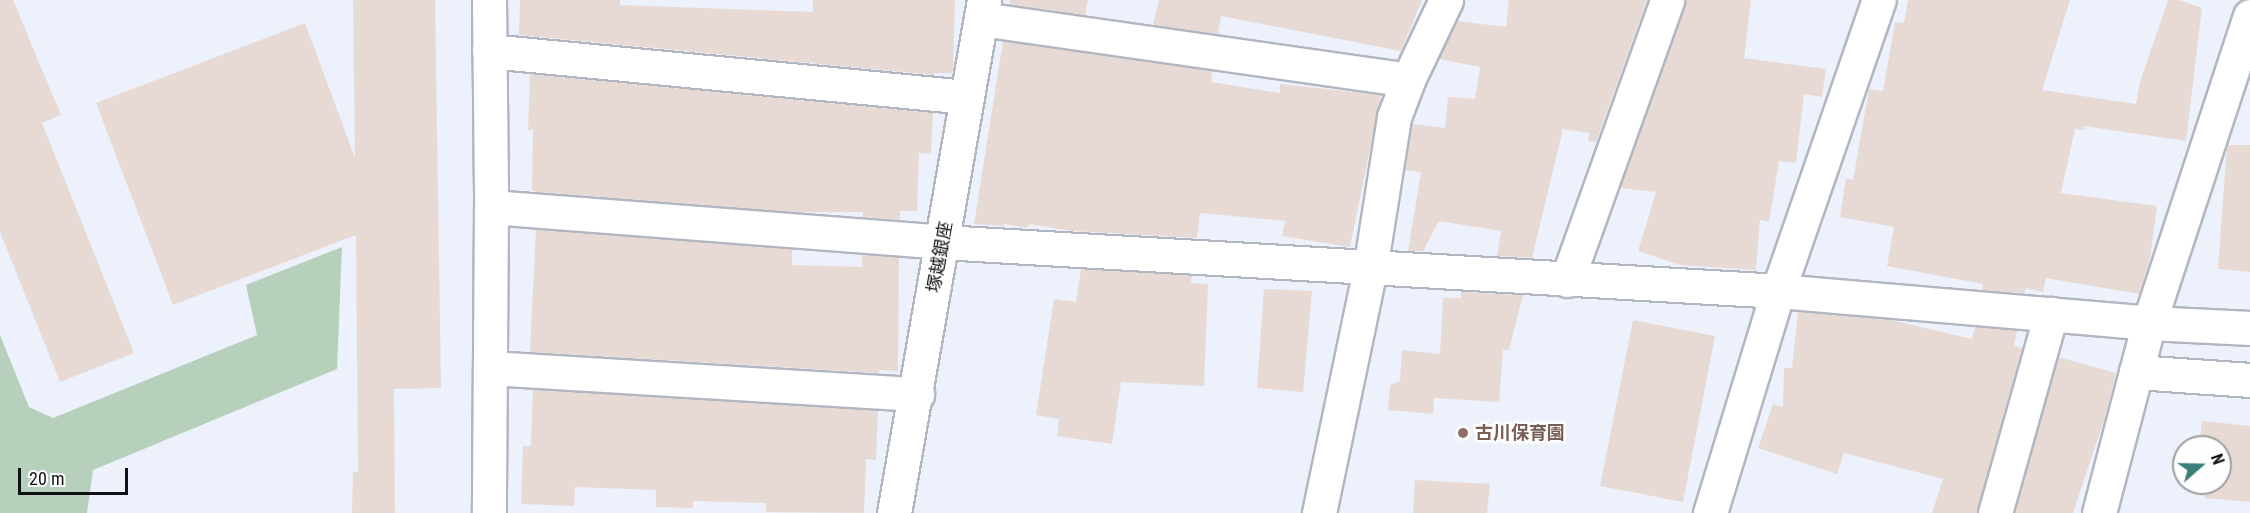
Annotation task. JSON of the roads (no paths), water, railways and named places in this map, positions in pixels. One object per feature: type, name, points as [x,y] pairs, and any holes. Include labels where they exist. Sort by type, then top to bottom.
[{"type":"street","points":[[489,0],[491,207],[489,513]]},
{"type":"street","points":[[1319,513],[1370,269],[1394,117],[1408,80],[1446,0]]},
{"type":"street","points":[[1567,280],[1667,0]]},
{"type":"street","points":[[1710,513],[1778,291],[1879,0]]},
{"type":"street","points":[[983,10],[1408,80]]},
{"type":"street","name":"塚越銀座","points":[[894,513],[917,394],[983,10]]},
{"type":"street","points":[[2099,513],[2149,323],[2250,16]]},
{"type":"street","points":[[489,51],[967,97]]},
{"type":"street","points":[[491,207],[942,242],[1370,269],[1778,291],[2149,323],[2250,328]]},
{"type":"street","points":[[1995,513],[2051,315]]},
{"type":"street","points":[[490,368],[917,394]]},
{"type":"street","points":[[2136,372],[2250,380]]},
{"type":"place","name":"古川保育園","points":[[1463,433]]}]
